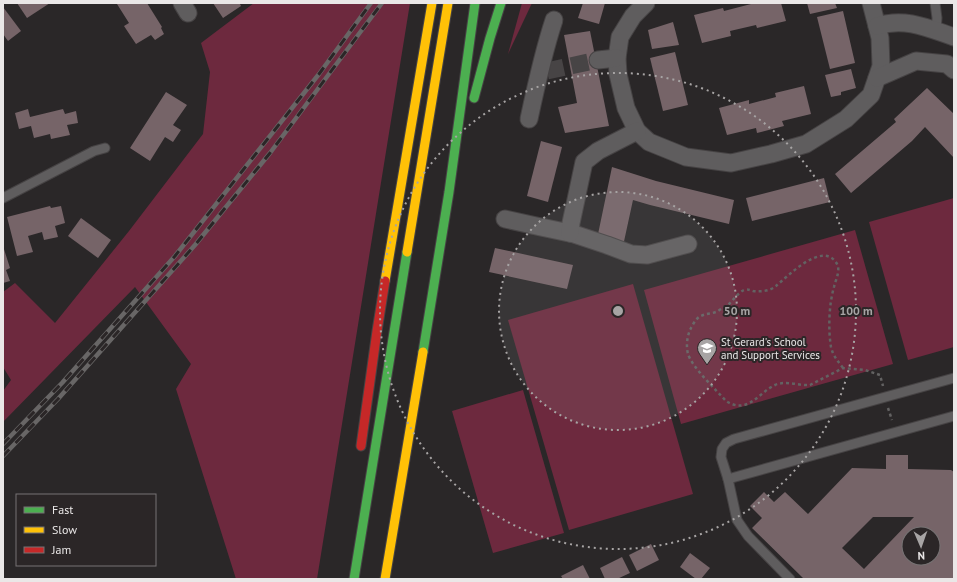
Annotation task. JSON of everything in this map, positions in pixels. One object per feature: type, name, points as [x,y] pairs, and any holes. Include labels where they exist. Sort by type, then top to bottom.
[{"type":"highway","points":[[360,457],[376,331],[432,3]]},
{"type":"highway","points":[[354,579],[448,3]]},
{"type":"highway","points":[[385,579],[449,192],[475,3]]},
{"type":"highway","points":[[472,108],[490,38],[501,3]]},
{"type":"highway","points":[[449,192],[467,123]]},
{"type":"highway","points":[[349,579],[351,542]]},
{"type":"street","points":[[646,3],[632,16],[620,37],[617,58],[618,74],[626,108],[638,131],[649,142],[686,157],[731,163],[806,144],[846,119],[871,95],[881,66],[880,38],[871,3]]},
{"type":"street","points":[[529,119],[543,72],[545,44],[554,20]]},
{"type":"street","points":[[877,26],[892,23],[913,23],[954,37]]},
{"type":"street","points":[[598,60],[617,58]]},
{"type":"street","points":[[877,78],[916,61],[947,64],[954,70]]},
{"type":"street","points":[[570,233],[584,162],[598,151],[638,131]]},
{"type":"street","points":[[505,219],[570,233],[631,254],[647,255],[688,244]]},
{"type":"lane","points":[[935,3],[937,18],[936,30]]},
{"type":"lane","points":[[3,198],[94,151],[105,148]]},
{"type":"lane","points":[[790,579],[748,536],[737,520],[728,479],[720,457],[726,443],[734,439],[954,378]]},
{"type":"lane","points":[[728,479],[954,416]]},
{"type":"path","points":[[843,368],[834,356],[831,348],[830,309],[838,266],[835,260],[829,257],[822,256],[813,259],[797,268],[773,288],[760,291],[748,289],[743,290],[727,306],[715,313],[710,313],[698,318],[690,331],[687,342],[688,354],[696,367],[726,400],[738,406],[752,402],[776,385],[789,383],[804,386],[810,385],[843,368],[865,370],[880,375],[895,432]]},
{"type":"shaded area","points":[[254,3],[410,3],[317,579],[236,579],[176,389],[191,364],[135,287],[3,422],[3,391],[11,380],[3,367],[3,292],[15,283],[55,323],[129,231],[203,134],[210,72],[201,43]]},
{"type":"shaded area","points":[[522,3],[532,3],[508,54]]},
{"type":"shaded area","points":[[954,198],[954,347],[908,360],[869,222]]},
{"type":"shaded area","points":[[855,230],[893,364],[681,424],[644,290]]},
{"type":"shaded area","points":[[633,284],[693,494],[569,530],[508,320]]},
{"type":"shaded area","points":[[523,390],[564,533],[493,553],[452,411]]},
{"type":"building","points":[[17,3],[50,3],[27,18]]},
{"type":"building","points":[[147,3],[162,27],[161,28],[164,34],[155,40],[151,35],[136,44],[124,26],[129,23],[117,4]]},
{"type":"building","points":[[213,3],[242,3],[240,4],[241,6],[223,18]]},
{"type":"building","points":[[583,3],[605,3],[599,24],[578,18]]},
{"type":"building","points":[[751,3],[781,3],[786,21],[757,28],[756,25],[730,31],[731,36],[702,43],[694,15],[723,8],[724,11]]},
{"type":"building","points":[[807,3],[835,3],[837,8],[810,14]]},
{"type":"building","points":[[3,7],[21,31],[8,41],[3,34]]},
{"type":"building","points":[[843,11],[855,63],[830,69],[817,17]]},
{"type":"building","points":[[673,22],[679,45],[652,49],[648,30]]},
{"type":"building","points":[[590,31],[609,126],[565,133],[558,107],[577,103],[564,35]]},
{"type":"building","points":[[675,52],[688,105],[663,111],[650,58]]},
{"type":"building","points":[[851,69],[856,88],[841,92],[841,95],[831,97],[825,75]]},
{"type":"building","points":[[804,86],[811,114],[782,121],[784,126],[757,133],[756,128],[727,135],[719,108],[749,100],[749,104],[776,97],[775,93]]},
{"type":"building","points":[[927,88],[954,114],[954,158],[925,127],[912,141],[851,193],[835,174],[896,122],[894,119]]},
{"type":"building","points":[[166,92],[187,105],[173,125],[181,130],[173,142],[165,137],[150,161],[130,148]]},
{"type":"building","points":[[28,109],[30,117],[63,109],[65,114],[76,111],[78,123],[67,125],[70,135],[51,139],[50,134],[34,138],[31,126],[19,129],[15,113]]},
{"type":"building","points":[[541,141],[562,147],[548,202],[527,196]]},
{"type":"building","points":[[612,167],[656,181],[734,200],[729,224],[633,200],[623,246],[597,239]]},
{"type":"building","points":[[824,178],[830,202],[752,221],[746,198]]},
{"type":"building","points":[[50,206],[51,208],[61,206],[65,223],[55,226],[58,237],[44,240],[42,232],[28,236],[33,252],[17,256],[7,217]]},
{"type":"building","points":[[81,218],[111,240],[98,258],[68,236]]},
{"type":"building","points":[[3,246],[10,268],[6,270],[10,281],[3,283]]},
{"type":"building","points":[[495,248],[573,265],[567,289],[489,272]]},
{"type":"building","points":[[886,455],[908,455],[908,469],[951,470],[954,472],[954,579],[804,579],[752,528],[762,518],[750,506],[764,492],[774,502],[785,492],[808,514],[852,468],[886,469]],"holes":[[[873,517],[914,517],[905,526],[941,526],[941,566],[901,566],[901,531],[864,569],[842,548]]]},
{"type":"building","points":[[651,544],[659,560],[637,571],[629,555]]},
{"type":"building","points":[[690,553],[710,568],[701,579],[696,579],[680,567]]},
{"type":"building","points":[[622,557],[630,573],[617,579],[605,579],[600,568]]},
{"type":"building","points":[[583,565],[590,579],[563,579],[561,576]]},
{"type":"tunnel","points":[[547,71],[598,60]]},
{"type":"railway","points":[[3,444],[62,383],[175,256],[319,74],[371,3]]},
{"type":"railway","points":[[3,456],[58,399],[195,245],[270,153],[382,3]]},
{"type":"traffic: fast","points":[[423,352],[449,192],[475,3]]},
{"type":"traffic: fast","points":[[474,98],[501,3]]},
{"type":"traffic: fast","points":[[354,579],[407,252]]},
{"type":"traffic: slow","points":[[385,281],[432,3]]},
{"type":"traffic: slow","points":[[407,252],[448,3]]},
{"type":"traffic: slow","points":[[385,579],[423,352]]},
{"type":"traffic: jam","points":[[361,446],[385,281]]},
{"type":"place","name":"St Gerard's School and Support Services","points":[[707,365]]}]
